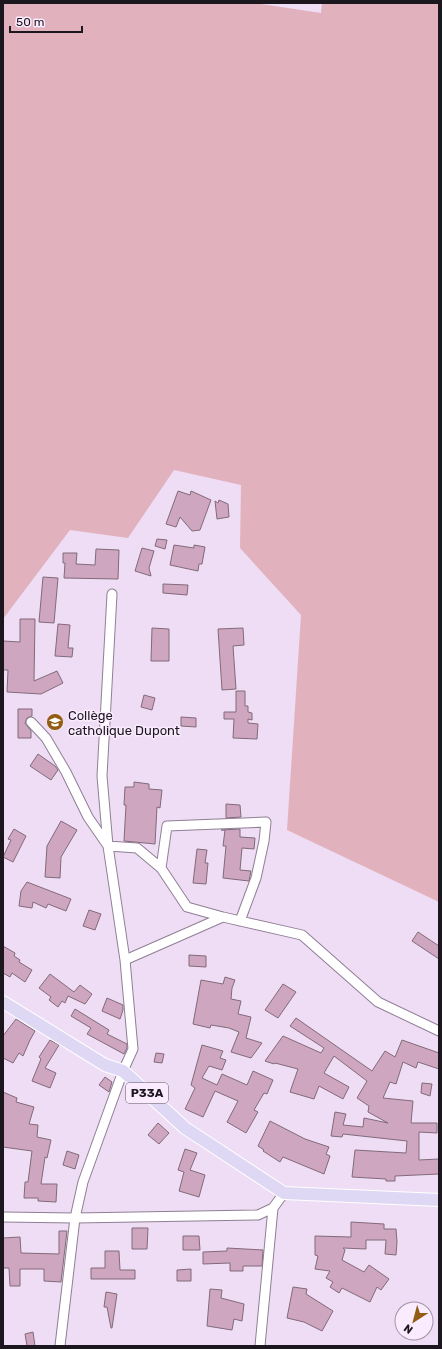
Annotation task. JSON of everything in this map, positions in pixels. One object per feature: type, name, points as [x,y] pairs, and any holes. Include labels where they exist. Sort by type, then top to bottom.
[{"type":"main road","name":"P33A","points":[[3,1002],[105,1065],[123,1071],[186,1128],[284,1193]]},
{"type":"main road","points":[[284,1193],[439,1200]]},
{"type":"street","points":[[60,1346],[82,1182],[123,1071],[133,1049],[125,960],[108,846],[102,776],[112,594]]},
{"type":"street","points":[[31,722],[46,738],[66,772],[88,817],[108,846]]},
{"type":"street","points":[[161,868],[167,826],[266,822],[264,841],[256,878],[240,921]]},
{"type":"street","points":[[108,846],[137,848],[161,868],[187,907],[302,935],[378,1002],[439,1031]]},
{"type":"street","points":[[125,960],[223,917]]},
{"type":"street","points":[[3,1217],[76,1218],[258,1215],[273,1208],[284,1193]]},
{"type":"street","points":[[260,1346],[273,1208]]},
{"type":"shaded area","points":[[3,3],[255,3],[321,13],[322,3],[439,3],[439,902],[287,830],[301,615],[240,548],[241,485],[174,470],[128,538],[70,530],[3,619]]},
{"type":"building","points":[[178,491],[190,495],[191,491],[211,500],[200,530],[192,531],[180,517],[176,527],[166,524]]},
{"type":"building","points":[[219,500],[228,504],[229,517],[217,519],[215,501],[218,503]]},
{"type":"building","points":[[157,539],[167,540],[165,549],[155,546]]},
{"type":"building","points":[[174,545],[194,548],[194,545],[205,547],[202,564],[199,564],[198,571],[170,565]]},
{"type":"building","points":[[142,548],[154,551],[149,568],[151,576],[135,571]]},
{"type":"building","points":[[96,549],[119,550],[118,579],[64,578],[65,563],[63,563],[63,553],[77,553],[76,564],[95,565]]},
{"type":"building","points":[[43,577],[58,578],[54,623],[39,622]]},
{"type":"building","points":[[163,584],[188,585],[187,595],[163,593]]},
{"type":"building","points":[[20,619],[35,619],[34,681],[57,671],[63,683],[41,694],[7,692],[8,670],[3,670],[3,641],[20,642]]},
{"type":"building","points":[[58,624],[70,625],[68,648],[73,648],[72,657],[55,656]]},
{"type":"building","points":[[152,628],[169,629],[169,661],[151,661]]},
{"type":"building","points":[[243,628],[244,645],[233,646],[236,689],[222,690],[218,629]]},
{"type":"building","points":[[236,691],[245,691],[245,706],[248,706],[248,712],[252,713],[252,720],[248,719],[248,723],[258,724],[257,739],[233,738],[234,719],[224,719],[224,712],[236,712]]},
{"type":"building","points":[[144,695],[155,698],[152,710],[141,707]]},
{"type":"building","points":[[18,709],[32,709],[32,716],[27,718],[25,723],[31,731],[31,738],[18,738]]},
{"type":"building","points":[[181,717],[196,718],[196,727],[181,726]]},
{"type":"building","points":[[38,754],[55,766],[58,770],[51,780],[30,766]]},
{"type":"building","points":[[134,782],[149,784],[149,789],[162,790],[160,808],[157,807],[155,844],[124,841],[126,805],[124,805],[125,787],[134,787]]},
{"type":"building","points":[[226,804],[240,805],[241,817],[226,818]]},
{"type":"building","points":[[61,821],[77,830],[61,857],[60,878],[45,877],[47,846]]},
{"type":"building","points":[[14,829],[26,836],[13,862],[3,857],[11,840],[8,839]]},
{"type":"building","points":[[240,829],[240,837],[255,838],[254,849],[242,848],[240,870],[251,871],[249,881],[223,878],[226,846],[223,846],[225,830],[221,830]]},
{"type":"building","points":[[197,849],[207,850],[205,863],[208,863],[206,884],[193,883]]},
{"type":"building","points":[[27,882],[71,899],[66,911],[48,904],[46,908],[33,902],[32,908],[19,906],[21,891]]},
{"type":"building","points":[[89,910],[101,914],[95,930],[83,926]]},
{"type":"building","points":[[418,932],[439,946],[439,959],[412,941]]},
{"type":"building","points":[[3,946],[15,953],[14,956],[20,960],[19,962],[32,970],[25,982],[12,973],[10,977],[3,973]]},
{"type":"building","points":[[189,955],[206,956],[206,967],[189,966]]},
{"type":"building","points":[[50,974],[74,992],[80,985],[92,994],[85,1004],[68,996],[65,1003],[62,1001],[58,1007],[49,1000],[51,997],[39,988]]},
{"type":"building","points":[[225,977],[235,980],[232,988],[231,999],[241,1001],[238,1014],[251,1017],[246,1038],[262,1043],[251,1058],[231,1052],[239,1032],[229,1028],[211,1025],[210,1028],[193,1024],[201,980],[223,984]]},
{"type":"building","points":[[283,984],[296,992],[278,1018],[265,1010]]},
{"type":"building","points":[[107,998],[123,1005],[120,1019],[102,1011]]},
{"type":"building","points":[[75,1009],[109,1030],[107,1034],[127,1044],[124,1054],[87,1034],[91,1028],[71,1016]]},
{"type":"building","points":[[296,1018],[372,1071],[385,1051],[395,1057],[402,1040],[439,1053],[439,1069],[418,1062],[416,1068],[403,1062],[396,1084],[390,1082],[383,1098],[413,1101],[411,1123],[437,1123],[437,1133],[419,1132],[419,1160],[439,1159],[439,1174],[395,1176],[395,1181],[352,1177],[355,1150],[406,1153],[407,1141],[343,1134],[342,1137],[331,1136],[335,1112],[346,1114],[343,1125],[363,1127],[364,1118],[388,1123],[368,1112],[369,1106],[357,1098],[367,1081],[334,1056],[324,1073],[349,1087],[343,1099],[319,1086],[314,1099],[290,1092],[298,1069],[265,1061],[283,1036],[321,1053],[324,1048],[290,1026]]},
{"type":"building","points":[[16,1019],[35,1031],[23,1056],[19,1053],[13,1063],[3,1058],[3,1036]]},
{"type":"building","points":[[50,1040],[59,1045],[45,1068],[56,1073],[50,1088],[32,1081],[41,1059],[39,1057]]},
{"type":"building","points":[[202,1045],[223,1051],[220,1058],[226,1060],[222,1070],[209,1066],[202,1078],[217,1085],[222,1074],[247,1085],[253,1071],[273,1080],[267,1094],[264,1093],[254,1110],[258,1112],[246,1133],[227,1122],[238,1101],[215,1091],[203,1117],[185,1109],[195,1088],[191,1085]]},
{"type":"building","points":[[156,1053],[164,1054],[162,1063],[154,1062]]},
{"type":"building","points":[[105,1077],[112,1082],[109,1092],[99,1085]]},
{"type":"building","points":[[422,1083],[432,1084],[430,1096],[421,1093]]},
{"type":"building","points":[[3,1092],[17,1098],[16,1102],[34,1107],[29,1124],[38,1125],[37,1137],[51,1140],[47,1158],[45,1157],[41,1184],[57,1184],[56,1202],[38,1201],[38,1198],[24,1198],[25,1182],[28,1182],[32,1151],[3,1147]]},
{"type":"building","points":[[270,1121],[305,1139],[329,1147],[326,1154],[330,1156],[324,1174],[283,1157],[280,1162],[263,1151],[264,1150],[258,1146]]},
{"type":"building","points":[[158,1123],[169,1133],[159,1144],[148,1135]]},
{"type":"building","points":[[185,1149],[197,1153],[190,1170],[205,1175],[199,1197],[179,1191],[184,1172],[178,1170]]},
{"type":"building","points":[[67,1151],[79,1155],[75,1169],[63,1165]]},
{"type":"building","points":[[351,1222],[384,1224],[384,1229],[396,1229],[396,1255],[385,1254],[386,1240],[366,1240],[366,1249],[343,1248],[345,1250],[342,1260],[364,1272],[369,1265],[389,1279],[381,1290],[377,1287],[370,1302],[342,1288],[339,1293],[330,1287],[333,1282],[326,1278],[330,1271],[315,1269],[318,1256],[315,1255],[315,1236],[351,1237]]},
{"type":"building","points":[[132,1228],[148,1228],[147,1249],[132,1249]]},
{"type":"building","points":[[59,1231],[67,1231],[61,1282],[44,1281],[44,1269],[20,1269],[20,1286],[10,1286],[9,1268],[3,1268],[3,1238],[20,1237],[21,1253],[59,1254]]},
{"type":"building","points":[[183,1236],[199,1236],[200,1250],[183,1250]]},
{"type":"building","points":[[227,1248],[263,1250],[262,1266],[243,1266],[243,1271],[230,1271],[230,1263],[203,1264],[203,1252],[227,1251]]},
{"type":"building","points":[[105,1251],[119,1251],[120,1270],[135,1270],[135,1279],[91,1279],[91,1268],[105,1268]]},
{"type":"building","points":[[191,1269],[191,1281],[177,1281],[177,1270]]},
{"type":"building","points":[[293,1287],[307,1289],[306,1294],[333,1311],[322,1331],[304,1322],[287,1318]]},
{"type":"building","points":[[210,1289],[222,1290],[221,1298],[244,1304],[242,1321],[234,1319],[232,1330],[207,1326]]},
{"type":"building","points":[[106,1292],[117,1294],[112,1328],[107,1307],[104,1307]]},
{"type":"building","points":[[33,1332],[35,1346],[27,1346],[25,1334]]},
{"type":"place","name":"Collège catholique Dupont","points":[[55,722]]}]
